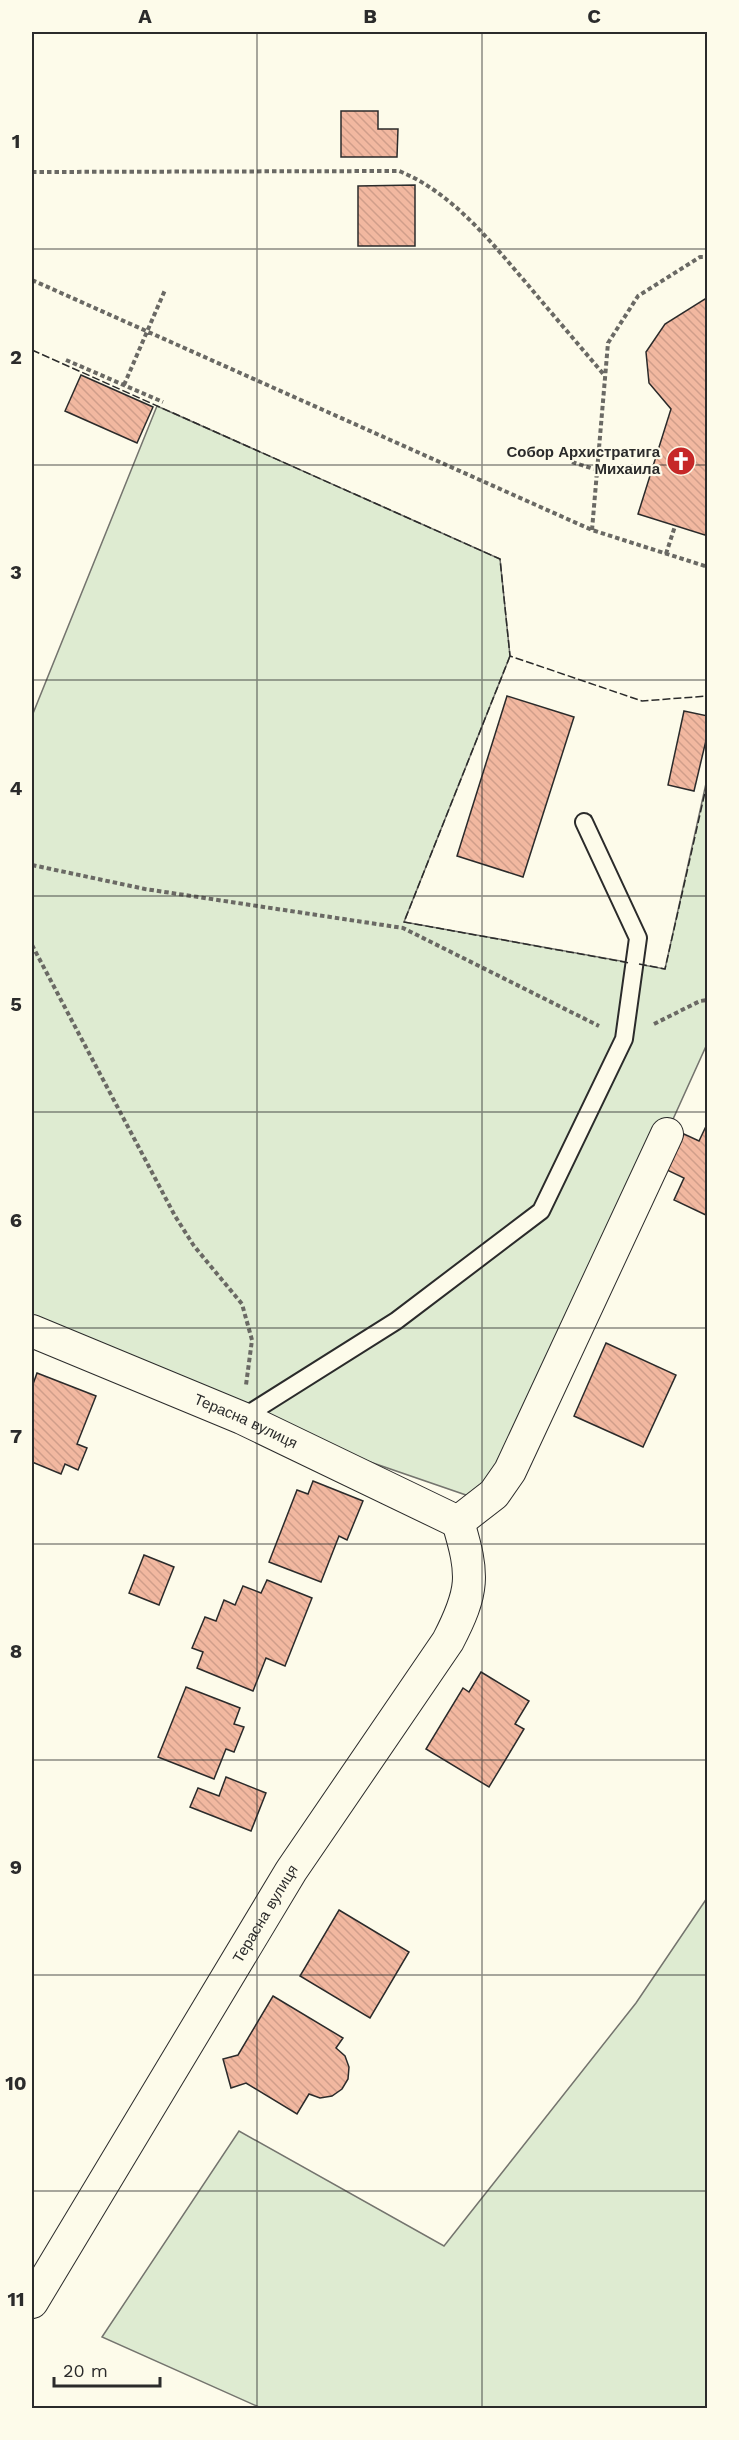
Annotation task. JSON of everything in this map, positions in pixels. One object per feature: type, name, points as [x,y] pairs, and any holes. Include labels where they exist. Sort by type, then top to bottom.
[{"type":"street","points":[[458,1522],[494,1494],[510,1471],[667,1134]]},
{"type":"street","name":"Терасна вулиця","points":[[32,1331],[242,1418],[458,1522],[469,1559],[471,1582],[464,1611],[448,1641],[291,1871],[32,2302]]},
{"type":"lane","points":[[242,1418],[396,1321],[541,1211],[624,1039],[638,938],[584,822]]},
{"type":"path","points":[[32,172],[399,171],[420,179],[447,199],[487,237],[605,376]]},
{"type":"path","points":[[592,530],[608,343],[638,296],[700,257],[708,257]]},
{"type":"path","points":[[32,280],[592,530],[708,567]]},
{"type":"path","points":[[124,385],[165,290]]},
{"type":"path","points":[[66,360],[163,402]]},
{"type":"path","points":[[572,462],[597,470]]},
{"type":"path","points":[[666,554],[675,526]]},
{"type":"path","points":[[32,865],[145,889],[403,928],[624,1039],[700,1001],[708,1000]]},
{"type":"path","points":[[32,945],[175,1216],[194,1246],[242,1304],[252,1340],[242,1418]]},
{"type":"green space","points":[[157,406],[500,559],[510,656],[404,922],[665,969],[707,779],[707,1044],[498,1506],[242,1418],[32,1331],[32,716]]},
{"type":"green space","points":[[707,1898],[707,2408],[261,2408],[102,2337],[239,2131],[444,2246],[636,2003]]},
{"type":"building","points":[[341,111],[378,111],[378,129],[398,129],[397,157],[341,157]]},
{"type":"building","points":[[415,185],[415,246],[358,246],[358,186]]},
{"type":"building","name":"Собор Архистратига Михаила","points":[[708,297],[708,536],[638,514],[671,409],[649,383],[646,352],[665,324]]},
{"type":"building","points":[[81,375],[153,407],[137,443],[65,411]]},
{"type":"building","points":[[507,696],[574,717],[523,877],[457,856]]},
{"type":"building","points":[[684,711],[708,716],[708,732],[694,791],[668,785]]},
{"type":"building","points":[[708,1122],[708,1216],[674,1200],[684,1178],[667,1170],[684,1134],[699,1141]]},
{"type":"building","points":[[606,1343],[676,1375],[643,1447],[574,1416]]},
{"type":"building","points":[[37,1373],[96,1396],[77,1444],[87,1448],[78,1470],[65,1464],[61,1474],[32,1462],[32,1387]]},
{"type":"building","points":[[313,1481],[363,1501],[347,1540],[339,1536],[321,1582],[269,1562],[297,1490],[308,1494]]},
{"type":"building","points":[[144,1555],[174,1567],[159,1605],[129,1593]]},
{"type":"building","points":[[267,1580],[312,1598],[285,1666],[266,1658],[253,1691],[197,1668],[203,1652],[192,1648],[205,1617],[216,1621],[224,1600],[235,1605],[243,1586],[261,1593]]},
{"type":"building","points":[[481,1672],[529,1701],[515,1724],[524,1729],[489,1787],[426,1749],[463,1688],[469,1692]]},
{"type":"building","points":[[186,1687],[240,1708],[234,1724],[244,1727],[234,1752],[226,1749],[214,1779],[158,1757]]},
{"type":"building","points":[[226,1777],[266,1793],[251,1831],[190,1807],[198,1788],[219,1796]]},
{"type":"building","points":[[339,1910],[409,1952],[370,2018],[300,1976]]},
{"type":"building","points":[[273,1996],[343,2038],[336,2048],[345,2056],[349,2067],[348,2079],[342,2089],[332,2096],[320,2098],[309,2094],[297,2114],[246,2083],[231,2088],[223,2059],[238,2055]]},
{"type":"fence","points":[[32,350],[500,559],[510,656],[642,701],[708,696]]},
{"type":"fence","points":[[510,656],[404,922],[630,963]]},
{"type":"fence","points":[[639,964],[665,969],[708,779]]},
{"type":"place","name":"Собор Архистратига Михаила","points":[[681,461]]}]
